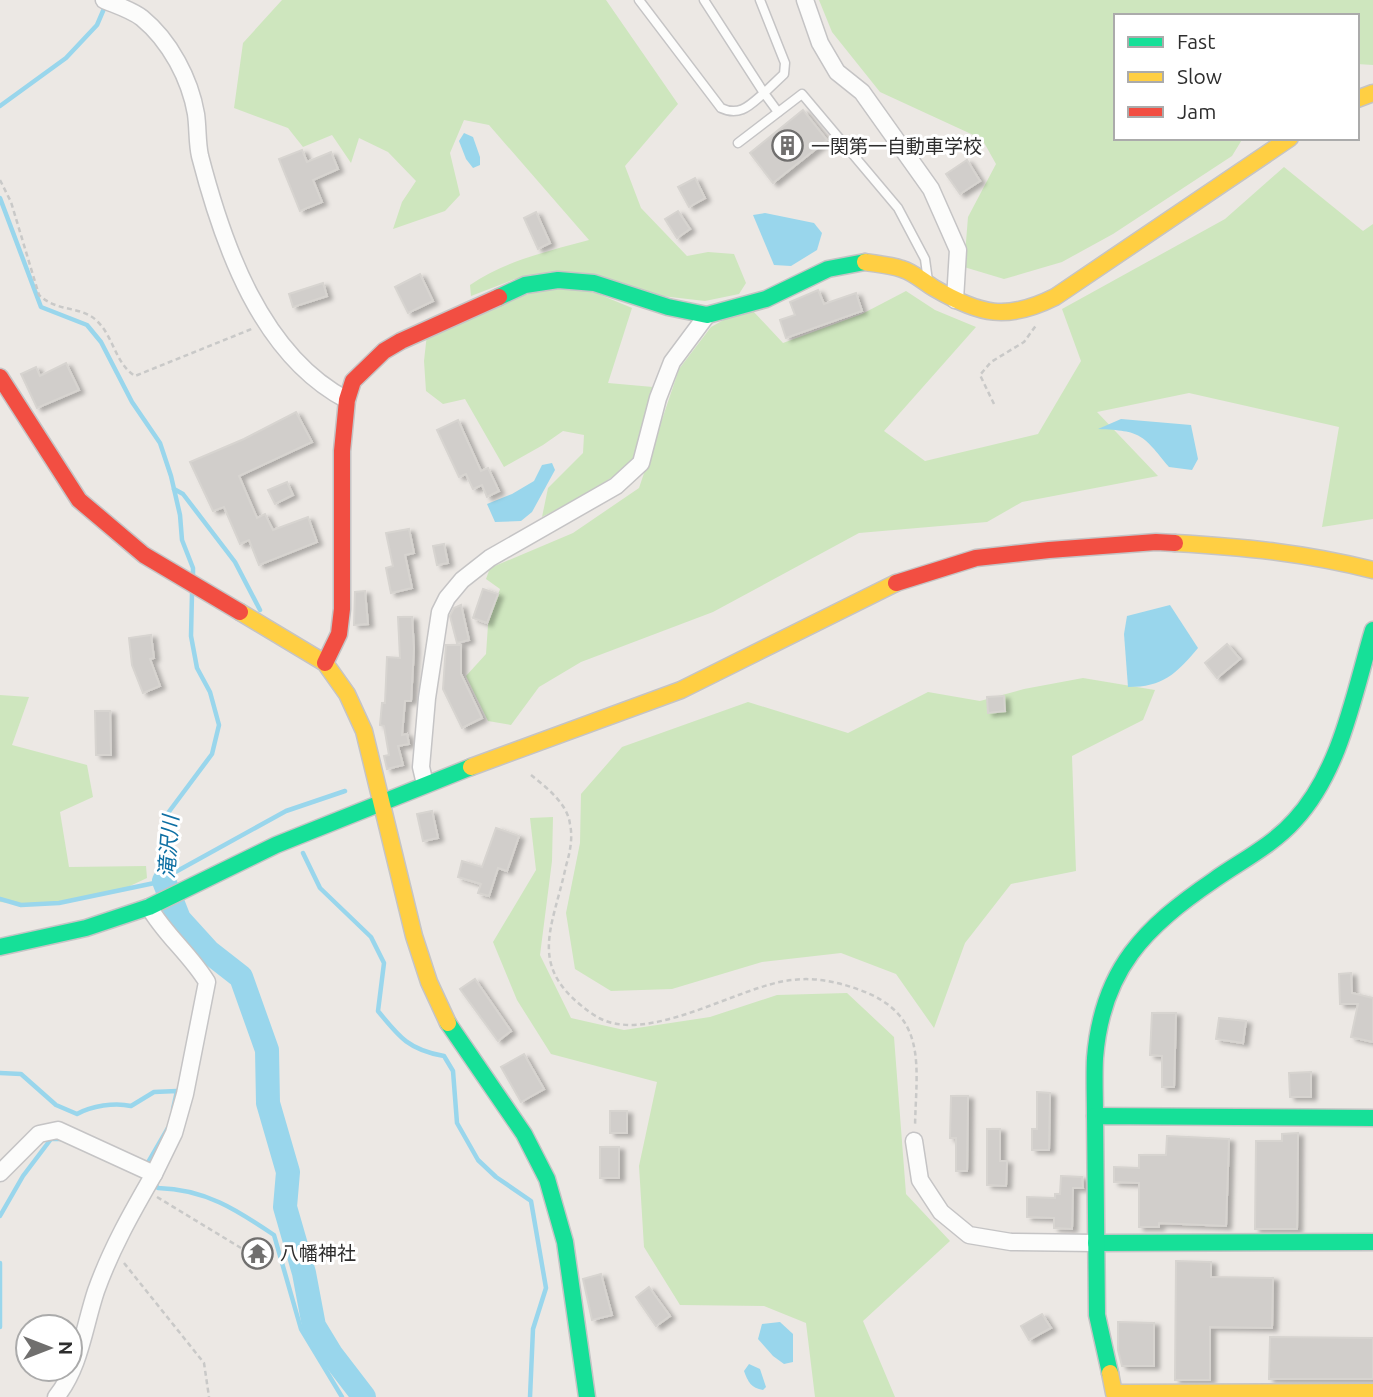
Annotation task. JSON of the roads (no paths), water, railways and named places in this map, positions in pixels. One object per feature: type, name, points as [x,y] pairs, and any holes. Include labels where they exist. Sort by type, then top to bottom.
[{"type":"street","points":[[104,0],[141,16],[172,52],[187,80],[195,112],[200,153],[233,261],[267,323],[289,354],[331,392],[347,400]]},
{"type":"street","points":[[805,0],[820,43],[837,72],[862,92],[931,189],[958,250],[955,300]]},
{"type":"street","points":[[325,663],[339,634],[342,609],[342,451],[347,400],[353,381],[384,351],[525,285],[558,280],[594,283],[668,307],[707,315],[766,299],[828,269],[863,262],[903,269],[955,300],[990,312],[1012,313],[1035,307],[1055,296],[1287,140]]},
{"type":"street","points":[[425,784],[421,767],[435,639],[443,605],[462,580],[490,558],[607,492],[640,463],[658,398],[672,362],[707,315]]},
{"type":"street","points":[[0,377],[79,500],[112,531],[144,555],[325,663],[347,694],[364,731],[414,936],[429,982],[450,1028],[524,1134],[547,1179],[565,1242],[587,1397]]},
{"type":"street","points":[[0,947],[86,928],[149,907],[276,845],[382,804],[425,784],[681,690],[904,579],[976,558],[1156,542],[1242,547],[1322,557],[1373,570]]},
{"type":"street","points":[[1373,630],[1342,736],[1324,776],[1301,814],[1276,836],[1189,896],[1138,942],[1118,976],[1104,1013],[1095,1056],[1097,1315],[1114,1395],[1373,1392]]},
{"type":"street","points":[[56,1397],[69,1382],[97,1290],[120,1233],[174,1133],[185,1094],[207,982],[195,961],[159,924],[149,907]]},
{"type":"street","points":[[1095,1116],[1373,1118]]},
{"type":"street","points":[[0,1173],[39,1134],[58,1130],[154,1174]]},
{"type":"street","points":[[915,1141],[920,1180],[942,1212],[969,1235],[1011,1242],[1373,1242]]},
{"type":"lane","points":[[639,0],[721,108],[735,113],[744,110],[784,74],[785,63],[760,0]]},
{"type":"lane","points":[[704,0],[778,113]]},
{"type":"lane","points":[[738,143],[802,94],[898,208],[925,259],[928,284]]},
{"type":"water","points":[[464,133],[473,137],[480,157],[480,165],[473,168],[459,141]]},
{"type":"water","points":[[765,213],[814,223],[822,233],[817,250],[791,266],[774,265],[753,215]]},
{"type":"water","points":[[1121,419],[1191,425],[1198,459],[1192,470],[1169,467],[1140,436],[1124,431],[1098,429]]},
{"type":"water","points":[[552,463],[555,470],[532,512],[521,521],[495,522],[487,504],[534,481],[542,465]]},
{"type":"water","points":[[1170,605],[1198,648],[1183,665],[1160,682],[1128,687],[1124,634],[1127,616]]},
{"type":"water","points":[[780,1322],[793,1334],[793,1362],[784,1364],[758,1339],[762,1324]]},
{"type":"water","points":[[749,1364],[760,1369],[766,1387],[763,1390],[753,1386],[747,1378],[744,1371]]},
{"type":"waterway","points":[[0,106],[66,58],[97,25],[106,4]]},
{"type":"waterway","name":"滝沢川","points":[[0,198],[41,307],[87,325],[101,342],[132,402],[160,443],[171,476],[180,515],[182,540],[193,568],[193,577]]},
{"type":"waterway","points":[[174,489],[183,494],[235,562],[260,610]]},
{"type":"waterway","name":"滝沢川","points":[[0,899],[21,905],[59,903],[164,881],[170,875],[168,813],[212,754],[219,725],[210,692],[197,668],[191,636],[192,593]]},
{"type":"waterway","points":[[170,875],[286,811],[345,791]]},
{"type":"waterway","points":[[303,853],[320,888],[371,937],[384,963],[378,1011],[392,1028],[413,1046],[444,1056],[453,1071],[457,1123],[478,1160],[496,1177],[531,1201],[546,1288],[533,1329],[530,1397]]},
{"type":"waterway","name":"滝沢川","points":[[164,881],[179,919],[209,952],[241,977],[267,1050],[268,1103],[288,1172],[285,1207],[304,1273],[314,1326],[331,1354],[364,1397]]},
{"type":"waterway","points":[[0,1073],[21,1074],[56,1105],[77,1114],[103,1106],[131,1106],[154,1092],[177,1091],[173,1109]]},
{"type":"waterway","points":[[146,1166],[168,1128]]},
{"type":"waterway","points":[[0,1216],[23,1176],[51,1139],[62,1139]]},
{"type":"waterway","points":[[152,1181],[158,1188],[191,1192],[220,1202],[274,1235],[301,1329],[342,1397]]},
{"type":"waterway","points":[[0,1263],[0,1327]]},
{"type":"place","name":"一関第一自動車学校","points":[[788,146]]},
{"type":"place","name":"八幡神社","points":[[257,1253]]}]
